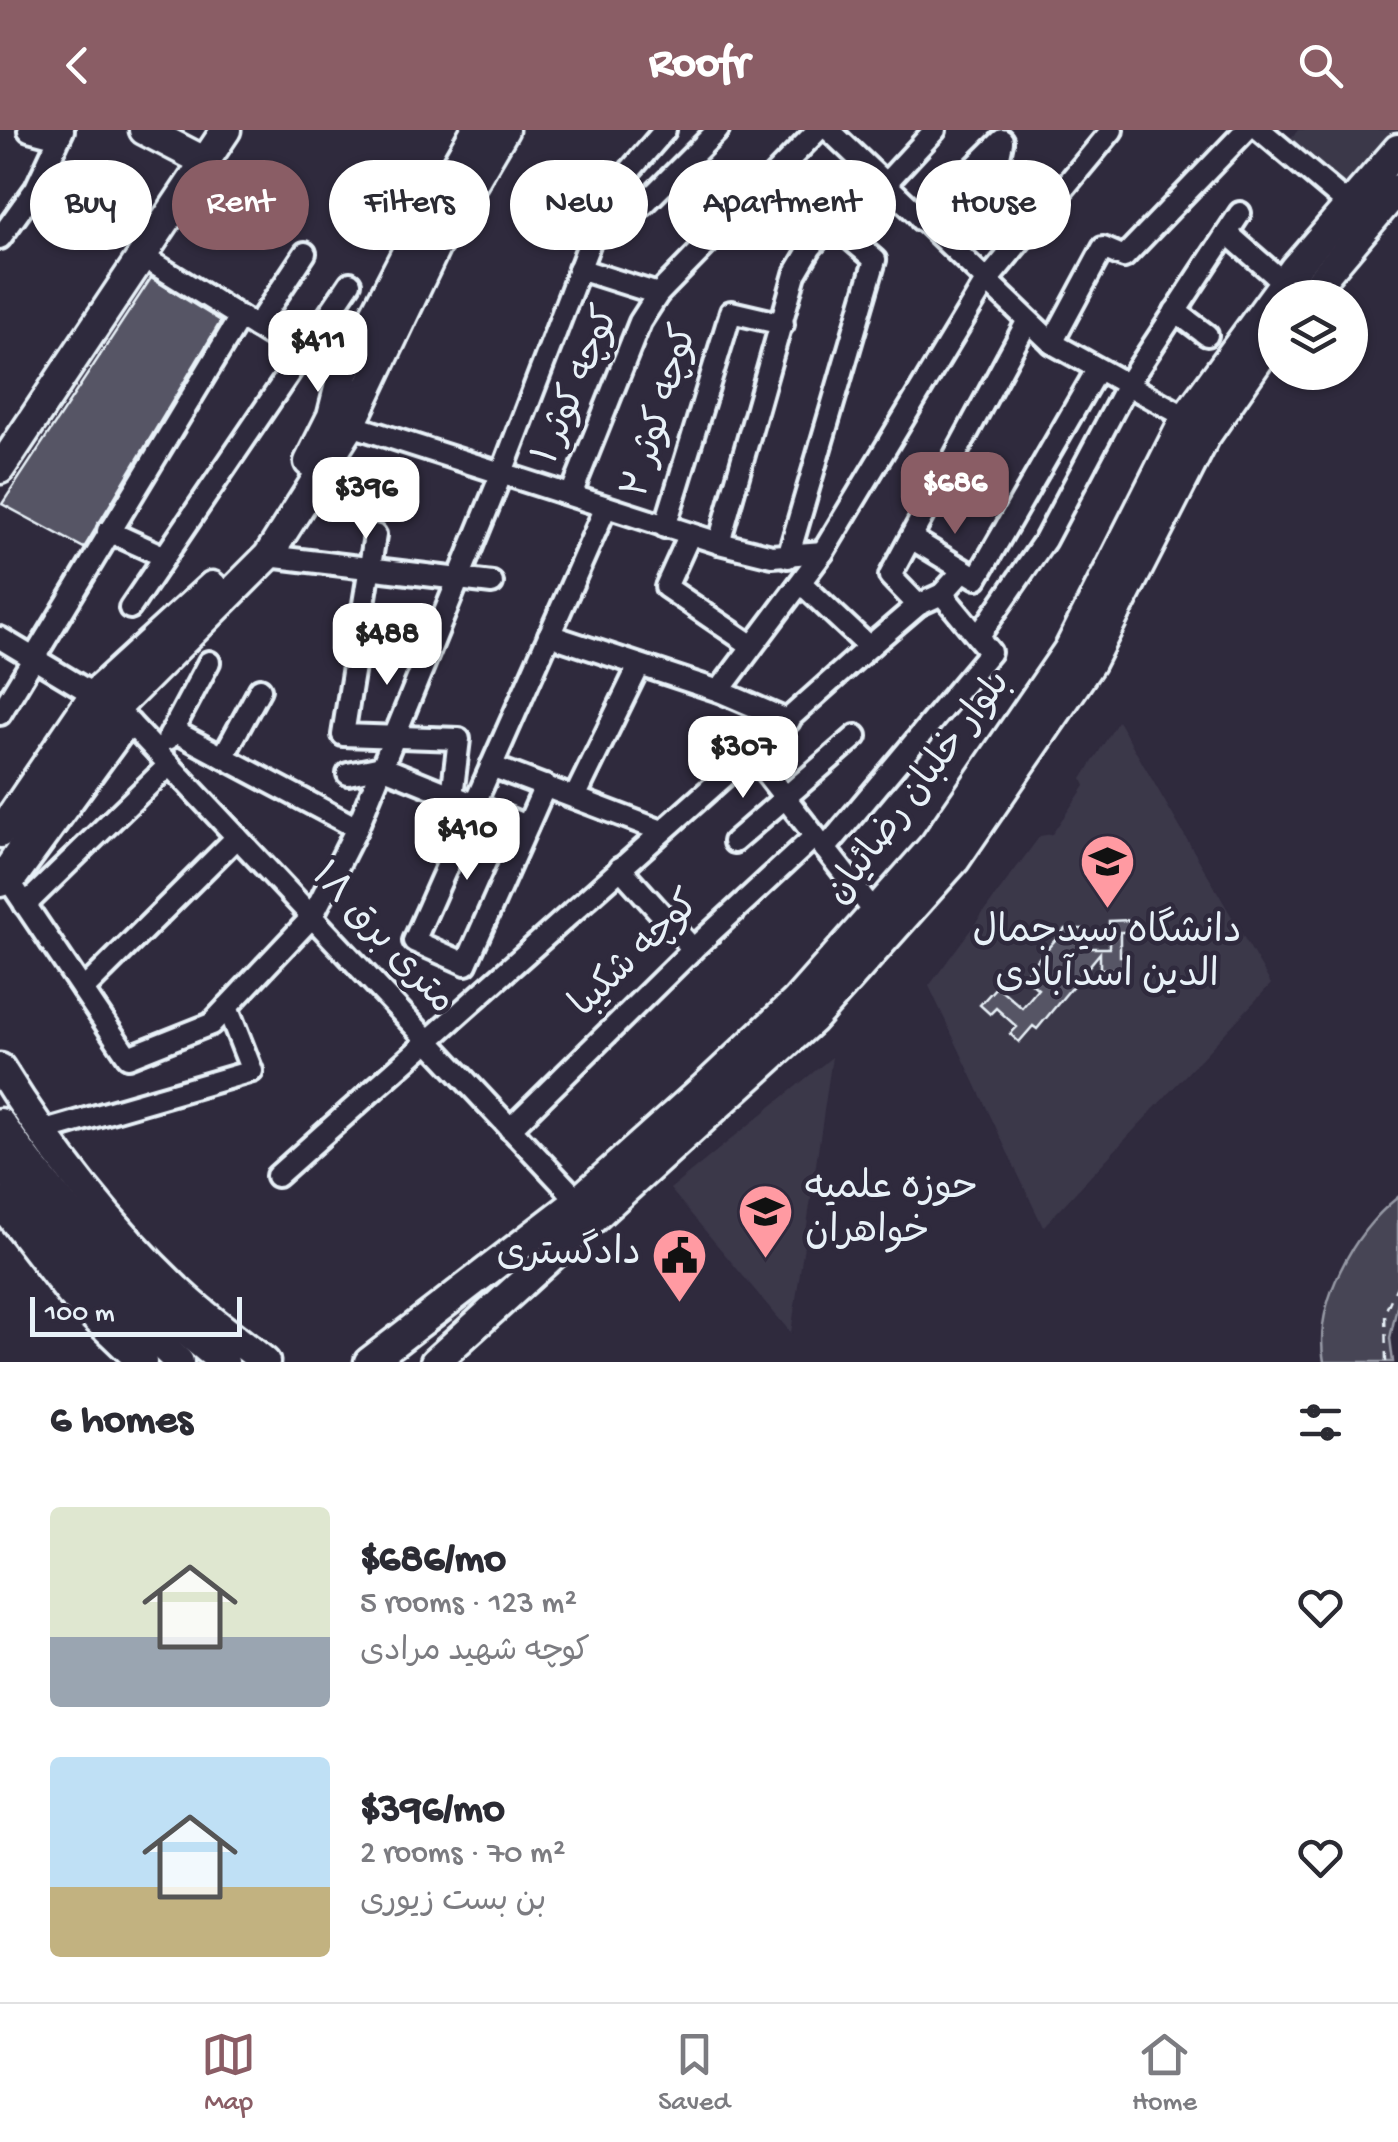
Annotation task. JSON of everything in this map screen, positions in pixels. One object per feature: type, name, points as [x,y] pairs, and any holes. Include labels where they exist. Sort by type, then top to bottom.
[{"type":"main road","points":[[144,130],[215,146]]},
{"type":"main road","points":[[186,130],[215,146]]},
{"type":"main road","points":[[6,884],[114,708],[268,556],[342,421],[352,386],[414,238],[476,130]]},
{"type":"main road","points":[[352,386],[504,130]]},
{"type":"main road","points":[[0,469],[215,146]]},
{"type":"main road","name":"بلوار خلبان رضائیان","points":[[1301,280],[1350,205],[1398,149]]},
{"type":"main road","name":"بلوار خلبان رضائیان","points":[[1305,280],[1398,190]]},
{"type":"main road","name":"بلوار خلبان رضائیان","points":[[434,1362],[794,1002],[935,844],[1069,650],[1198,424],[1258,341]]},
{"type":"main road","name":"بلوار خلبان رضائیان","points":[[369,1362],[587,1210],[812,1020],[955,860],[1090,663],[1198,424],[1258,355]]},
{"type":"main road","points":[[0,833],[246,556],[342,421]]},
{"type":"main road","points":[[0,1068],[41,1132],[95,1203],[148,1262],[265,1362]]},
{"type":"main road","points":[[0,1122],[44,1185],[122,1272],[182,1330],[224,1362]]},
{"type":"main road","points":[[0,1162],[86,1274],[179,1362]]},
{"type":"main road","points":[[1,1207],[71,1294],[142,1362]]},
{"type":"street","points":[[0,238],[36,188],[61,134],[29,130]]},
{"type":"street","points":[[639,160],[665,130]]},
{"type":"street","points":[[648,200],[718,130]]},
{"type":"street","name":"کوچه کوثر ۱","points":[[571,495],[640,322],[658,294],[818,130]]},
{"type":"street","points":[[828,130],[859,160]]},
{"type":"street","points":[[896,165],[935,130]]},
{"type":"street","points":[[720,692],[823,552],[985,282],[1112,130]]},
{"type":"street","points":[[1052,343],[1102,248],[1124,256],[1246,130]]},
{"type":"street","points":[[1260,130],[1350,205]]},
{"type":"street","points":[[998,160],[1003,135]]},
{"type":"street","points":[[979,160],[1003,135]]},
{"type":"street","points":[[896,196],[916,215]]},
{"type":"street","points":[[942,594],[978,637],[1045,540],[1127,384],[1240,213]]},
{"type":"street","points":[[1228,233],[1283,280]]},
{"type":"street","points":[[6,884],[26,905],[128,1057],[211,1024],[312,917],[382,768],[587,250]]},
{"type":"street","points":[[720,543],[795,274],[808,250]]},
{"type":"street","points":[[788,557],[875,260],[863,250]]},
{"type":"street","points":[[952,250],[1052,343],[1198,424]]},
{"type":"street","points":[[0,714],[108,531],[248,322],[306,253]]},
{"type":"street","points":[[140,255],[352,386]]},
{"type":"street","points":[[580,269],[658,294]]},
{"type":"street","points":[[130,608],[350,282]]},
{"type":"street","points":[[1175,311],[1207,335]]},
{"type":"street","name":"کوچه کوثر ۲","points":[[665,526],[731,312],[783,324]]},
{"type":"street","points":[[918,605],[890,576],[1027,322]]},
{"type":"street","points":[[277,1176],[869,647],[918,605],[969,575],[1097,370]]},
{"type":"street","points":[[342,421],[720,543],[788,557],[823,552]]},
{"type":"street","points":[[545,786],[466,964],[414,941],[606,507]]},
{"type":"street","points":[[108,531],[164,556]]},
{"type":"street","points":[[690,534],[666,587],[751,646]]},
{"type":"street","points":[[375,535],[344,735],[460,739],[452,796]]},
{"type":"street","points":[[911,538],[969,575]]},
{"type":"street","points":[[268,556],[492,583]]},
{"type":"street","points":[[802,584],[869,647]]},
{"type":"street","points":[[549,636],[720,692],[789,721]]},
{"type":"street","name":"کوچه شکیبا","points":[[510,1128],[693,949],[820,843],[990,652],[978,637]]},
{"type":"street","name":"۱۸ متری برق","points":[[0,638],[114,708],[587,1210]]},
{"type":"street","points":[[26,905],[164,759],[209,662]]},
{"type":"street","points":[[575,797],[639,666]]},
{"type":"street","points":[[223,757],[260,689]]},
{"type":"street","points":[[174,731],[357,828]]},
{"type":"street","points":[[734,842],[856,736]]},
{"type":"street","points":[[751,754],[876,914]]},
{"type":"street","points":[[492,766],[662,831]]},
{"type":"street","points":[[348,774],[382,768],[527,826]]},
{"type":"street","points":[[83,990],[237,837]]},
{"type":"street","points":[[620,868],[693,949]]},
{"type":"street","points":[[41,1132],[252,1071],[228,1007]]},
{"type":"path","points":[[1386,1362],[1386,1312],[1398,1284]]},
{"type":"shaded area","points":[[1298,130],[1395,130],[1343,187],[1290,139]]},
{"type":"shaded area","name":"دانشگاه سیدجمال الدین اسدآبادی","points":[[1118,721],[1271,984],[1043,1227],[929,986],[1040,836],[1052,834],[1085,786],[1082,779]]},
{"type":"shaded area","name":"حوزه علمیه خواهران","points":[[832,1057],[791,1333],[670,1189]]},
{"type":"shaded area","points":[[1398,1197],[1398,1302],[1390,1338],[1393,1362],[1324,1362],[1325,1317],[1340,1271],[1366,1230]]},
{"type":"building","points":[[151,278],[221,321],[84,548],[2,504]]},
{"type":"building","points":[[1130,920],[1130,932],[1120,932],[1120,956],[1131,956],[1130,969],[1100,969],[1100,953],[1037,1029],[1033,1026],[1019,1042],[1010,1034],[1017,1027],[996,1008],[990,1014],[980,1005],[997,986],[1022,1008],[1038,989],[1023,976],[1065,929],[1084,929],[1084,948],[1109,948],[1109,921]]},
{"type":"place","name":"دانشگاه سیدجمال الدین اسدآبادی","points":[[1107,910]]},
{"type":"place","name":"حوزه علمیه خواهران","points":[[766,1261]]},
{"type":"place","name":"دادگستری","points":[[680,1305]]}]
